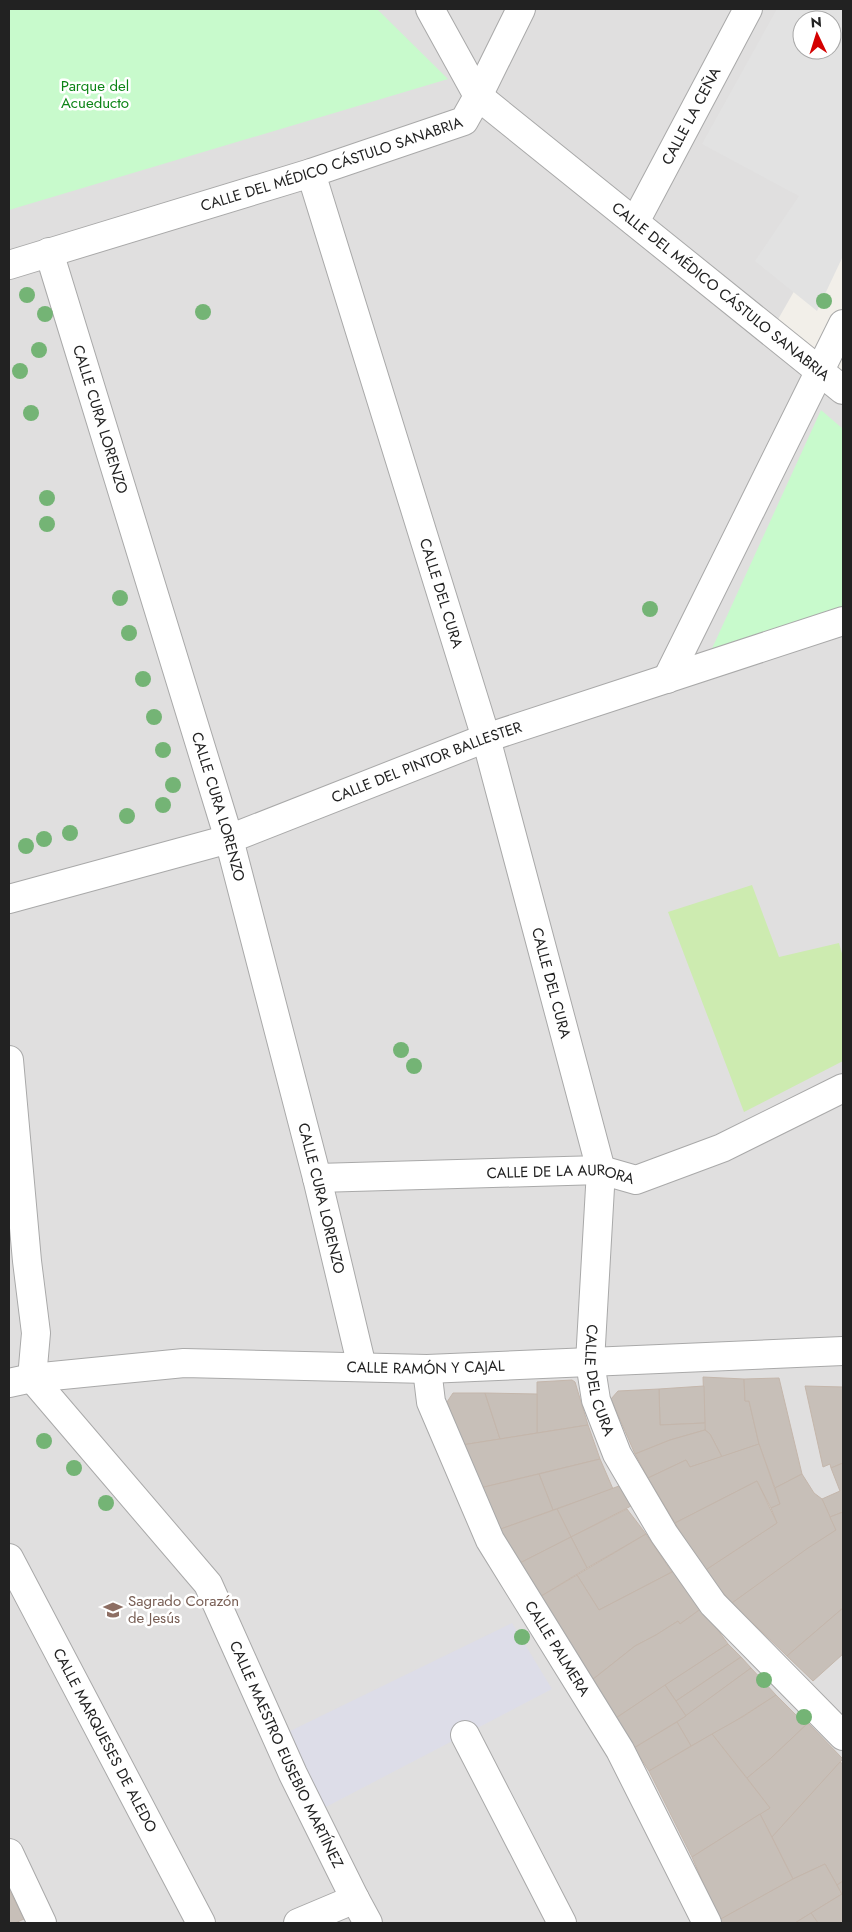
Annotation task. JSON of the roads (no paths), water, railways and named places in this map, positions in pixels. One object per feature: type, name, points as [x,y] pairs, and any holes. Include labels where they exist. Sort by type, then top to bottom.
[{"type":"street","points":[[430,9],[478,96]]},
{"type":"street","points":[[478,96],[521,9]]},
{"type":"street","name":"CALLE LA CEÑA","points":[[635,222],[748,9]]},
{"type":"street","name":"CALLE DEL MÉDICO CÁSTULO SANABRIA","points":[[9,264],[311,173],[464,121],[478,96],[843,390]]},
{"type":"street","name":"CALLE DEL CURA","points":[[311,173],[486,738],[601,1170],[590,1362],[596,1400],[617,1454],[664,1534],[713,1604],[843,1736]]},
{"type":"street","name":"CALLE CURA LORENZO","points":[[49,252],[229,839],[316,1178],[362,1367]]},
{"type":"street","points":[[668,678],[843,324]]},
{"type":"street","name":"CALLE DEL PINTOR BALLESTER","points":[[9,899],[229,839],[486,738],[843,621]]},
{"type":"street","points":[[9,1060],[26,1261],[36,1333],[20,1381]]},
{"type":"street","name":"CALLE DE LA AURORA","points":[[316,1178],[601,1170],[636,1180],[722,1148],[843,1088]]},
{"type":"street","name":"CALLE RAMÓN Y CAJAL","points":[[20,1381],[184,1363],[426,1369],[843,1351]]},
{"type":"street","name":"CALLE PALMERA","points":[[426,1369],[431,1402],[490,1540],[620,1750],[707,1923]]},
{"type":"street","name":"CALLE MAESTRO EUSEBIO MARTÍNEZ","points":[[20,1381],[208,1584],[294,1776],[354,1899],[368,1923]]},
{"type":"street","name":"CALLE MARQUESES DE ALEDO","points":[[9,1558],[201,1923]]},
{"type":"street","points":[[465,1735],[562,1923]]},
{"type":"street","points":[[9,1853],[42,1923]]},
{"type":"street","points":[[298,1923],[354,1899]]},
{"type":"place","name":"Sagrado Corazón de Jesús","points":[[113,1610]]},
{"type":"park label","name":"Parque del Acueducto","points":[[95,94]]}]
